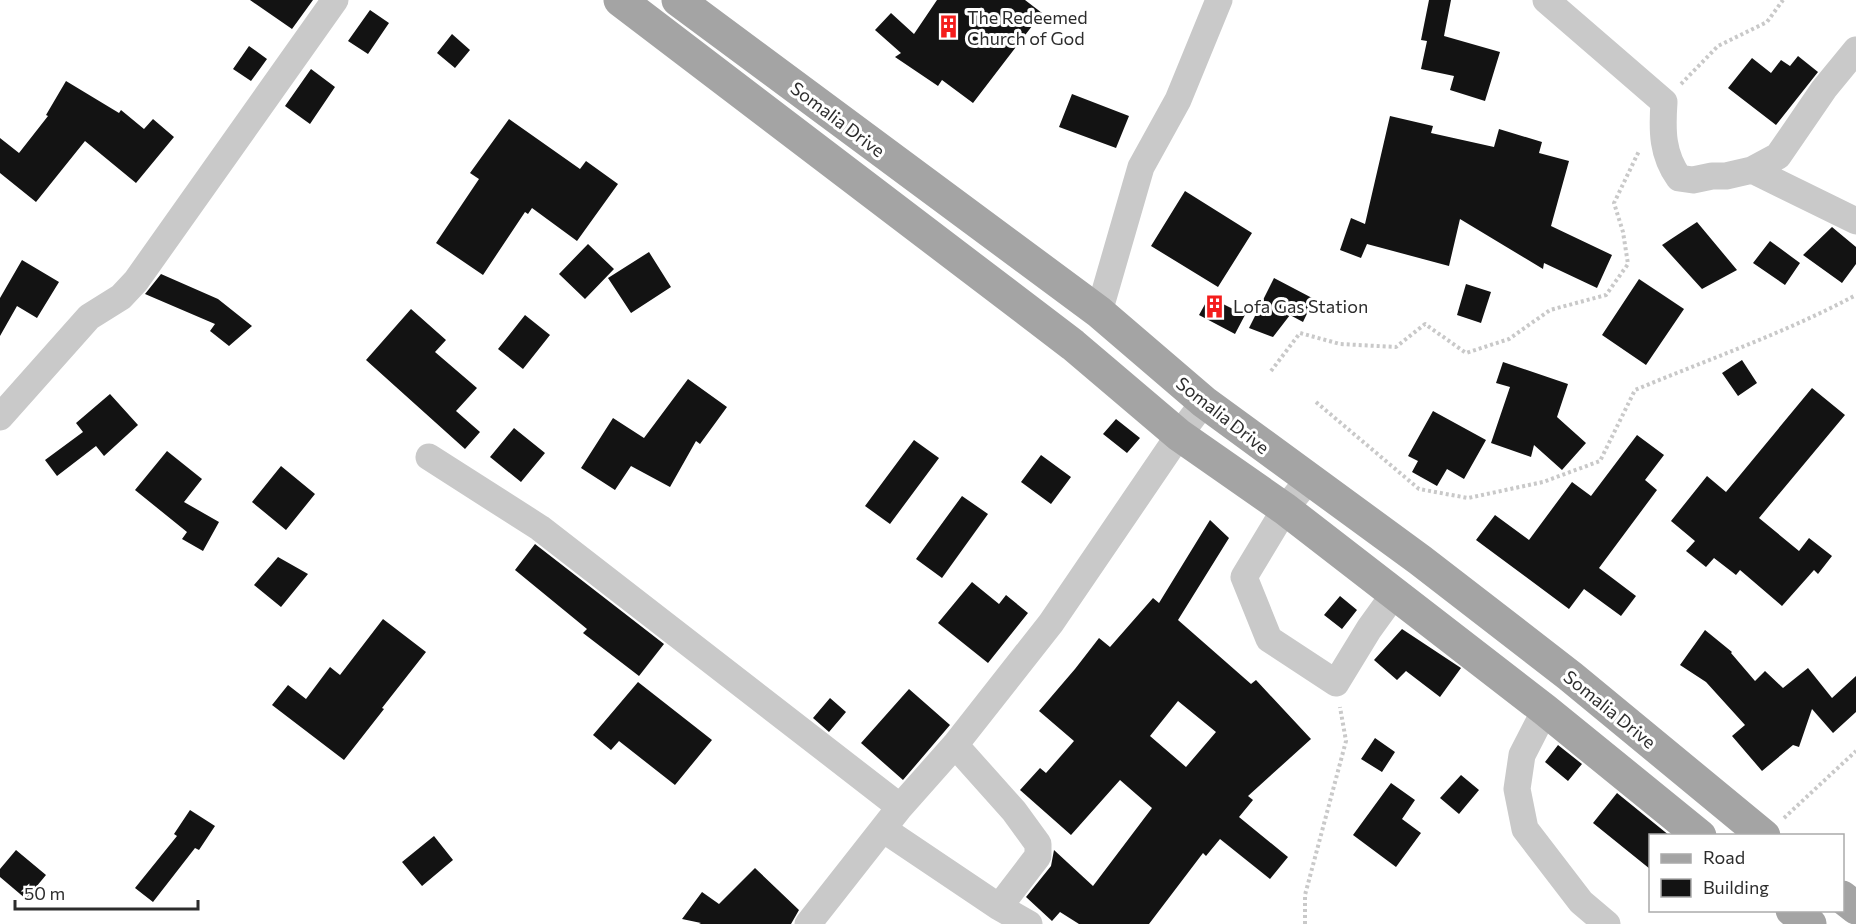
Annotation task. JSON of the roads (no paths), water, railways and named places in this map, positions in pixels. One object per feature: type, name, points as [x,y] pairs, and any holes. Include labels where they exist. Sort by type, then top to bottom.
[{"type":"main road","name":"Somalia Drive","points":[[620,0],[1073,345],[1179,435],[1285,509],[1395,593],[1545,710],[1698,834]]},
{"type":"main road","name":"Somalia Drive","points":[[678,0],[1099,312],[1204,402],[1420,560],[1773,828]]},
{"type":"main road","points":[[1844,899],[1856,908]]},
{"type":"main road","points":[[1795,912],[1810,924]]},
{"type":"street","points":[[0,417],[89,317],[121,297],[136,281],[335,0]]},
{"type":"street","points":[[1099,312],[1141,167],[1178,100],[1219,0]]},
{"type":"street","points":[[1546,0],[1664,102],[1665,148],[1671,166],[1679,178],[1693,180],[1726,176],[1752,170],[1778,156],[1824,90],[1856,50]]},
{"type":"street","points":[[1752,170],[1856,221]]},
{"type":"street","points":[[808,924],[900,807],[955,745],[1051,623],[1204,402]]},
{"type":"street","points":[[429,457],[540,528],[900,807]]},
{"type":"street","points":[[1309,479],[1285,509],[1244,577],[1269,639],[1336,683],[1368,629],[1395,593]]},
{"type":"street","points":[[1545,710],[1522,755],[1517,789],[1525,829],[1581,902],[1608,924]]},
{"type":"street","points":[[955,745],[1014,811],[1038,844],[1038,856],[999,907]]},
{"type":"street","points":[[883,829],[999,907],[1029,924]]},
{"type":"place","name":"The Redeemed Church of God","points":[[949,27]]},
{"type":"place","name":"Lofa Gas Station","points":[[1215,306]]}]
